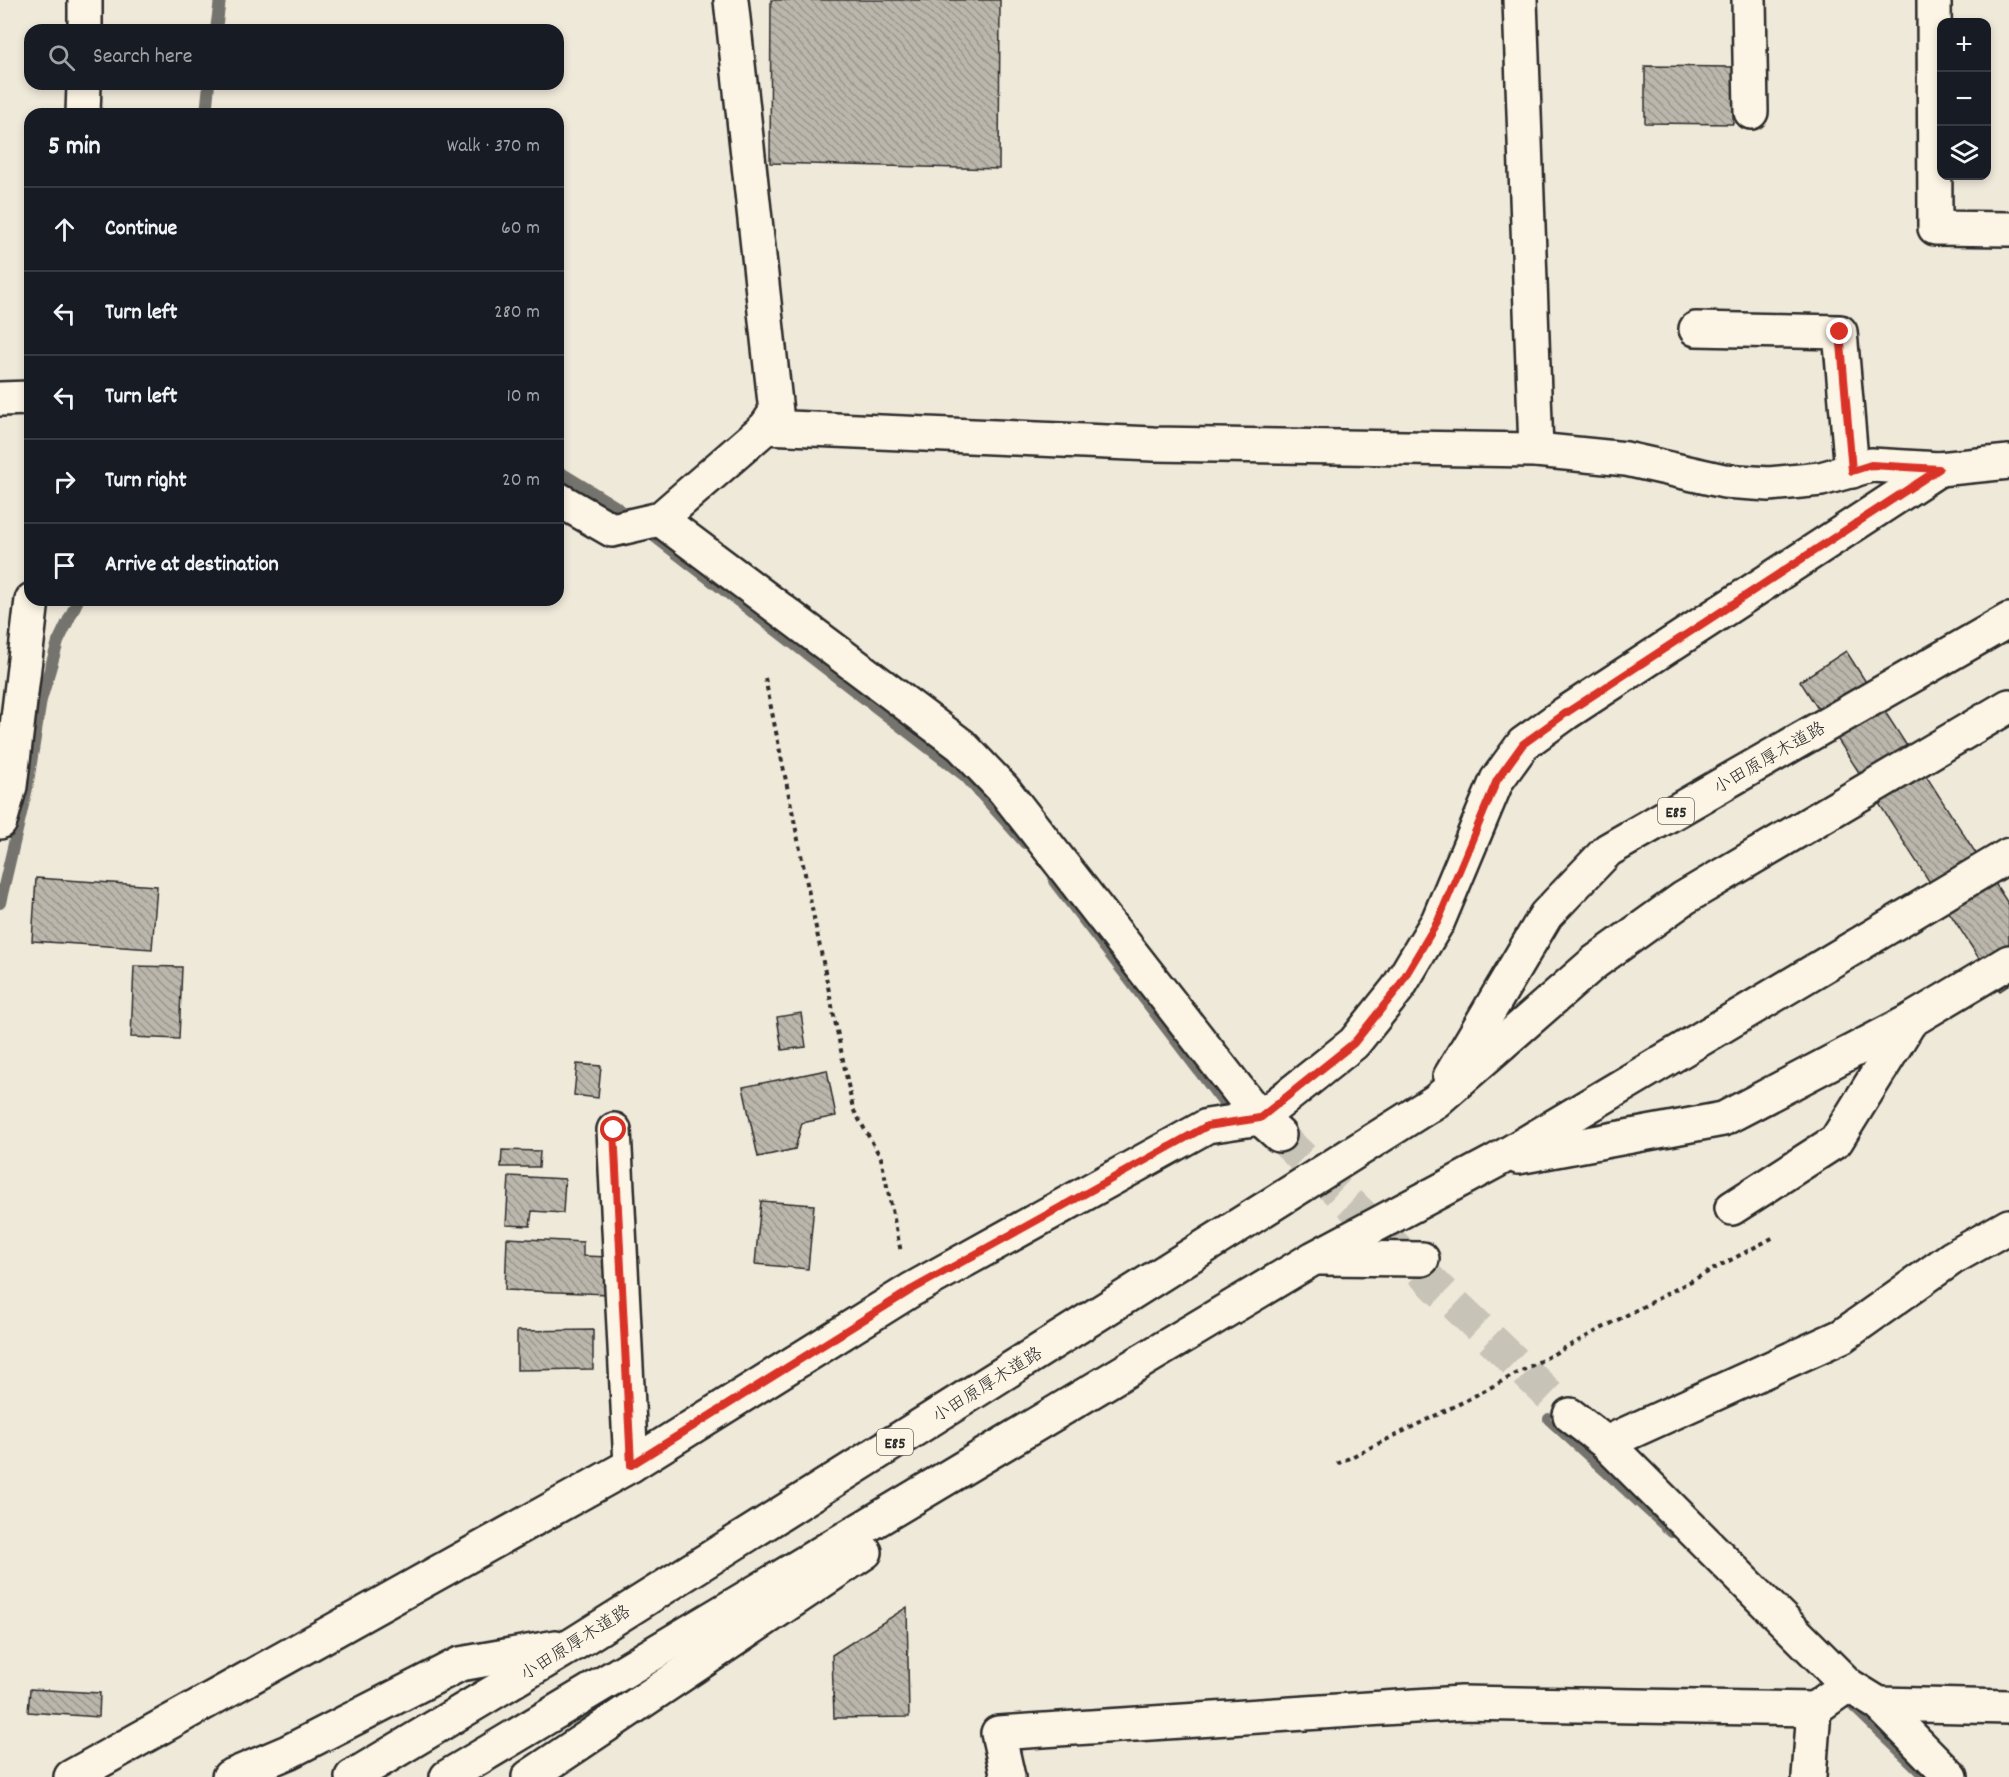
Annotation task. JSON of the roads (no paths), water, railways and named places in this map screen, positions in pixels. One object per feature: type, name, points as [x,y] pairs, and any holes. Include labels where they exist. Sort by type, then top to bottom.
[{"type":"main road","points":[[85,0],[85,24]]},
{"type":"main road","points":[[564,502],[612,530],[660,519],[766,427],[776,412],[731,0]]},
{"type":"main road","points":[[1521,0],[1536,450]]},
{"type":"main road","points":[[1749,0],[1751,112]]},
{"type":"main road","points":[[1934,0],[1935,228],[2009,229]]},
{"type":"main road","points":[[83,108],[84,90]]},
{"type":"main road","points":[[1696,329],[1840,332],[1852,471]]},
{"type":"main road","points":[[0,399],[24,398]]},
{"type":"main road","points":[[766,427],[1153,444],[1536,450],[1626,459],[1724,482],[1769,484],[1821,479],[1871,465],[1939,469],[2009,462]]},
{"type":"main road","points":[[71,1777],[631,1465],[911,1290],[1207,1126],[1270,1127],[1354,1043],[1398,988],[1438,921],[1497,780],[1523,744],[1566,713],[1939,469]]},
{"type":"main road","points":[[660,519],[961,745],[1004,790],[1270,1127]]},
{"type":"main road","points":[[0,822],[10,786],[31,606]]},
{"type":"main road","name":"小田原厚木道路","points":[[1436,1101],[1546,915],[1608,850],[2009,620]]},
{"type":"main road","name":"小田原厚木道路","points":[[352,1777],[574,1644],[1436,1101],[1595,962],[1684,898],[2009,706]]},
{"type":"main road","points":[[447,1777],[1314,1258],[1496,1161],[2009,855]]},
{"type":"main road","points":[[1496,1161],[1723,1119],[1910,1022],[2009,962]]},
{"type":"main road","points":[[1732,1208],[1836,1141],[1910,1022]]},
{"type":"main road","points":[[614,1130],[631,1465]]},
{"type":"main road","points":[[1606,1443],[1842,1336],[1952,1258],[2009,1226]]},
{"type":"main road","points":[[1314,1258],[1422,1259]]},
{"type":"main road","points":[[529,1777],[1193,1332]]},
{"type":"main road","points":[[1570,1415],[1606,1443],[1848,1685],[1879,1704],[1951,1777]]},
{"type":"main road","points":[[229,1777],[288,1752],[459,1664],[574,1644]]},
{"type":"main road","points":[[1008,1777],[998,1733],[1461,1702],[1814,1708],[1848,1685]]},
{"type":"main road","points":[[1879,1704],[2009,1707]]},
{"type":"main road","points":[[1809,1777],[1814,1708]]},
{"type":"waterway","points":[[217,24],[220,0]]},
{"type":"waterway","points":[[207,108],[208,90]]},
{"type":"waterway","points":[[564,475],[615,506],[965,776],[1025,843]]},
{"type":"waterway","points":[[0,903],[27,788],[41,700],[58,642],[75,606]]},
{"type":"waterway","points":[[1054,881],[1226,1106]]},
{"type":"waterway","points":[[1549,1419],[1672,1532]]},
{"type":"waterway","points":[[1847,1700],[1927,1777]]},
{"type":"tunnel","points":[[1279,1135],[1570,1415]]}]
